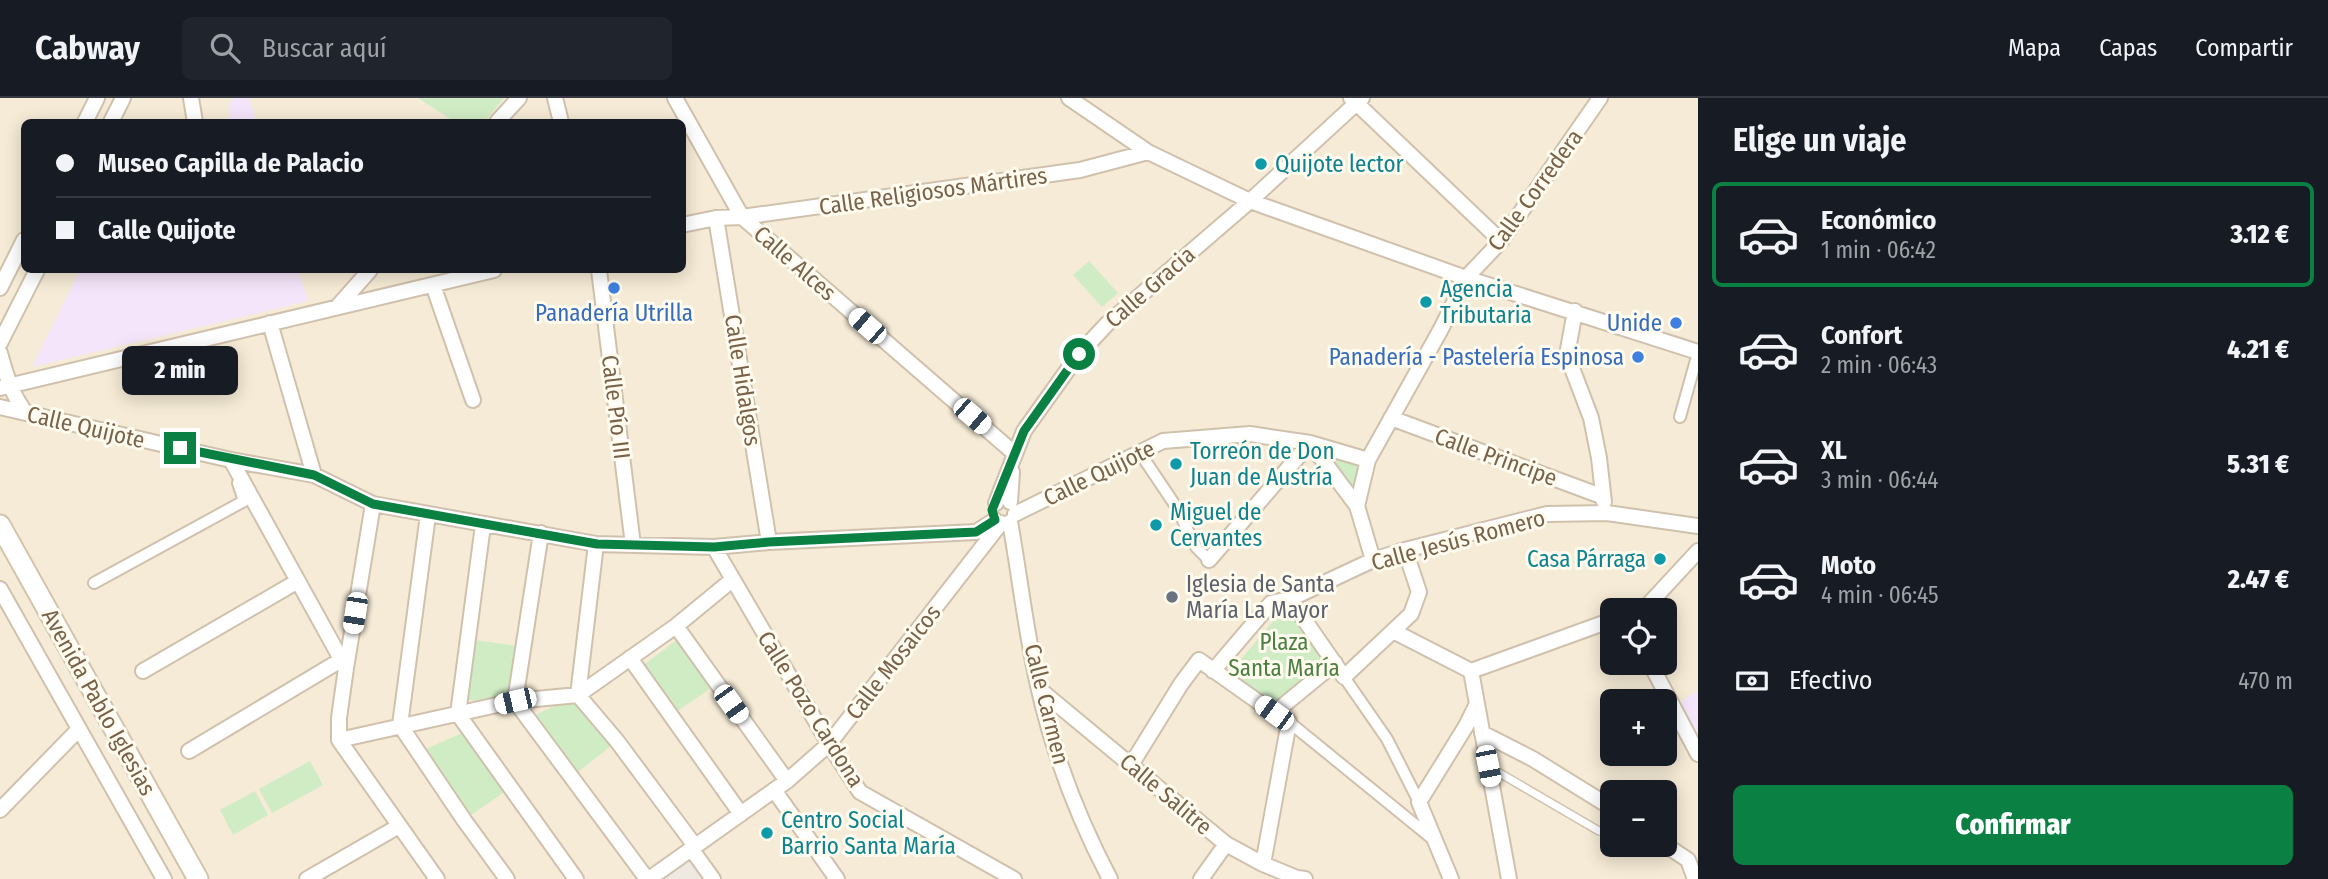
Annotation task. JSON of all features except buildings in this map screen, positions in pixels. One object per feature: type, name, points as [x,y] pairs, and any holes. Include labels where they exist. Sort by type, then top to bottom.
[{"type":"main road","name":"Avenida Pablo Iglesias","points":[[0,525],[198,879]]},
{"type":"street","points":[[86,119],[97,98]]},
{"type":"street","points":[[112,119],[123,98]]},
{"type":"street","points":[[191,98],[194,119]]},
{"type":"street","points":[[501,119],[519,98]]},
{"type":"street","points":[[555,98],[560,119]]},
{"type":"street","name":"Calle Alces","points":[[675,98],[742,217],[1014,453]]},
{"type":"street","points":[[1069,98],[1148,152],[1250,201],[1466,278],[1575,311],[1698,353],[1680,417]]},
{"type":"street","name":"Calle Corredera","points":[[1357,506],[1368,460],[1441,329],[1466,278],[1501,241],[1600,98]]},
{"type":"street","points":[[1357,100],[1501,241]]},
{"type":"street","name":"Calle Gracia","points":[[1004,514],[1014,453],[1024,431],[1079,354],[1107,324],[1250,201],[1357,100]]},
{"type":"street","name":"Calle Religiosos Mártires","points":[[686,224],[1080,170],[1148,152]]},
{"type":"street","name":"Calle Hidalgos","points":[[716,218],[769,542]]},
{"type":"street","points":[[0,288],[21,246]]},
{"type":"street","points":[[0,344],[36,273]]},
{"type":"street","points":[[339,305],[367,273]]},
{"type":"street","points":[[5,387],[482,273]]},
{"type":"street","name":"Calle Pío III","points":[[598,273],[633,545]]},
{"type":"street","points":[[433,285],[473,400]]},
{"type":"street","points":[[1575,311],[1567,355],[1591,418],[1599,458],[1601,496],[1607,513]]},
{"type":"street","points":[[270,323],[314,475]]},
{"type":"street","points":[[0,353],[5,387],[26,413]]},
{"type":"street","name":"Calle Quijote","points":[[0,407],[231,460],[314,475],[373,504],[597,544],[714,547],[976,532],[1004,514],[1163,441],[1250,435],[1310,443],[1368,460]]},
{"type":"street","name":"Calle Principe","points":[[1391,418],[1601,496]]},
{"type":"street","points":[[1140,453],[1177,508],[1196,547],[1209,560],[1310,443],[1357,506],[1373,560]]},
{"type":"street","points":[[231,460],[344,664]]},
{"type":"street","points":[[94,583],[244,501],[231,460]]},
{"type":"street","points":[[373,504],[344,664],[339,740],[437,879]]},
{"type":"street","name":"Calle Jesús Romero","points":[[1213,671],[1270,603],[1290,599],[1373,560],[1405,550],[1548,514],[1607,513],[1698,526]]},
{"type":"street","name":"Calle Carmen","points":[[1004,514],[1039,689],[1063,771],[1091,842],[1110,879]]},
{"type":"street","name":"Calle Mosaicos","points":[[648,879],[787,781],[829,744],[1004,514]]},
{"type":"street","points":[[428,515],[400,725],[506,879]]},
{"type":"street","points":[[484,525],[458,714],[576,879]]},
{"type":"street","points":[[541,533],[515,701],[648,879]]},
{"type":"street","points":[[597,544],[578,695],[617,741],[694,848],[713,879]]},
{"type":"street","name":"Calle Pozo Cardona","points":[[714,547],[859,792],[1014,879]]},
{"type":"street","points":[[1344,677],[1411,614],[1419,592],[1405,550]]},
{"type":"street","points":[[1654,598],[1698,551]]},
{"type":"street","points":[[339,740],[515,701],[578,695],[676,626],[733,580]]},
{"type":"street","points":[[143,671],[298,581]]},
{"type":"street","name":"Avenida Pablo Iglesias","points":[[1,593],[161,873]]},
{"type":"street","points":[[1290,599],[1387,739],[1419,802],[1451,879]]},
{"type":"street","points":[[1393,631],[1471,671],[1600,624]]},
{"type":"street","points":[[676,626],[787,781]]},
{"type":"street","points":[[631,658],[741,814]]},
{"type":"street","points":[[1131,765],[1199,660],[1289,722],[1434,841]]},
{"type":"street","points":[[1274,713],[1335,663]]},
{"type":"street","points":[[189,751],[344,664]]},
{"type":"street","points":[[1471,671],[1509,879]]},
{"type":"street","points":[[1656,675],[1698,754]]},
{"type":"street","name":"Calle Salitre","points":[[1039,689],[1226,844],[1263,864],[1297,879],[1305,879]]},
{"type":"street","points":[[1419,802],[1466,726],[1476,704]]},
{"type":"street","points":[[1263,864],[1289,722]]},
{"type":"street","points":[[0,810],[79,729]]},
{"type":"street","points":[[1482,733],[1600,800]]},
{"type":"street","points":[[774,790],[837,879]]},
{"type":"street","points":[[307,879],[399,826]]},
{"type":"street","points":[[1201,879],[1226,844]]},
{"type":"street","points":[[1677,853],[1688,860],[1695,879]]},
{"type":"street","points":[[146,879],[161,873]]},
{"type":"lane","points":[[1488,766],[1599,831]]},
{"type":"shaded area","points":[[0,98],[1698,98],[1698,879],[0,879]]},
{"type":"shaded area","points":[[233,98],[249,98],[255,119],[229,119],[229,104]]},
{"type":"shaded area","points":[[79,273],[299,273],[308,301],[32,367]]},
{"type":"shaded area","points":[[1698,690],[1698,734],[1679,703]]},
{"type":"shaded area","points":[[692,850],[713,879],[649,879]]},
{"type":"green space","points":[[418,98],[504,98],[486,119],[450,119]]},
{"type":"green space","points":[[1089,261],[1118,293],[1102,307],[1073,275]]},
{"type":"green space","points":[[1310,443],[1368,460],[1357,506]]},
{"type":"green space","name":"Plaza Santa María","points":[[1292,614],[1326,660],[1273,704],[1229,673],[1277,617]]},
{"type":"green space","points":[[682,636],[717,684],[670,716],[637,670]]},
{"type":"green space","points":[[468,639],[523,647],[515,701],[459,700]]},
{"type":"green space","points":[[578,695],[617,741],[572,777],[529,718]]},
{"type":"green space","points":[[469,730],[510,788],[464,820],[417,753]]},
{"type":"green space","points":[[310,761],[323,785],[272,813],[259,789]]},
{"type":"green space","points":[[255,791],[268,815],[233,835],[220,810]]},
{"type":"place","name":"Quijote lector","points":[[1261,164]]},
{"type":"place","name":"Panadería Utrilla","points":[[614,288]]},
{"type":"place","name":"Agencia Tributaria","points":[[1426,302]]},
{"type":"place","name":"Unide","points":[[1676,323]]},
{"type":"place","name":"Panadería - Pastelería Espinosa","points":[[1638,357]]},
{"type":"place","name":"Torreón de Don Juan de Austría","points":[[1176,464]]},
{"type":"place","name":"Miguel de Cervantes","points":[[1156,525]]},
{"type":"place","name":"Casa Párraga","points":[[1660,559]]},
{"type":"place","name":"Iglesia de Santa María La Mayor","points":[[1172,597]]},
{"type":"place","name":"Centro Social Barrio Santa María","points":[[767,833]]},
{"type":"route","points":[[180,448],[314,475],[373,504],[597,544],[714,547],[976,532],[995,520],[993,506],[1024,431],[1079,354]]}]
